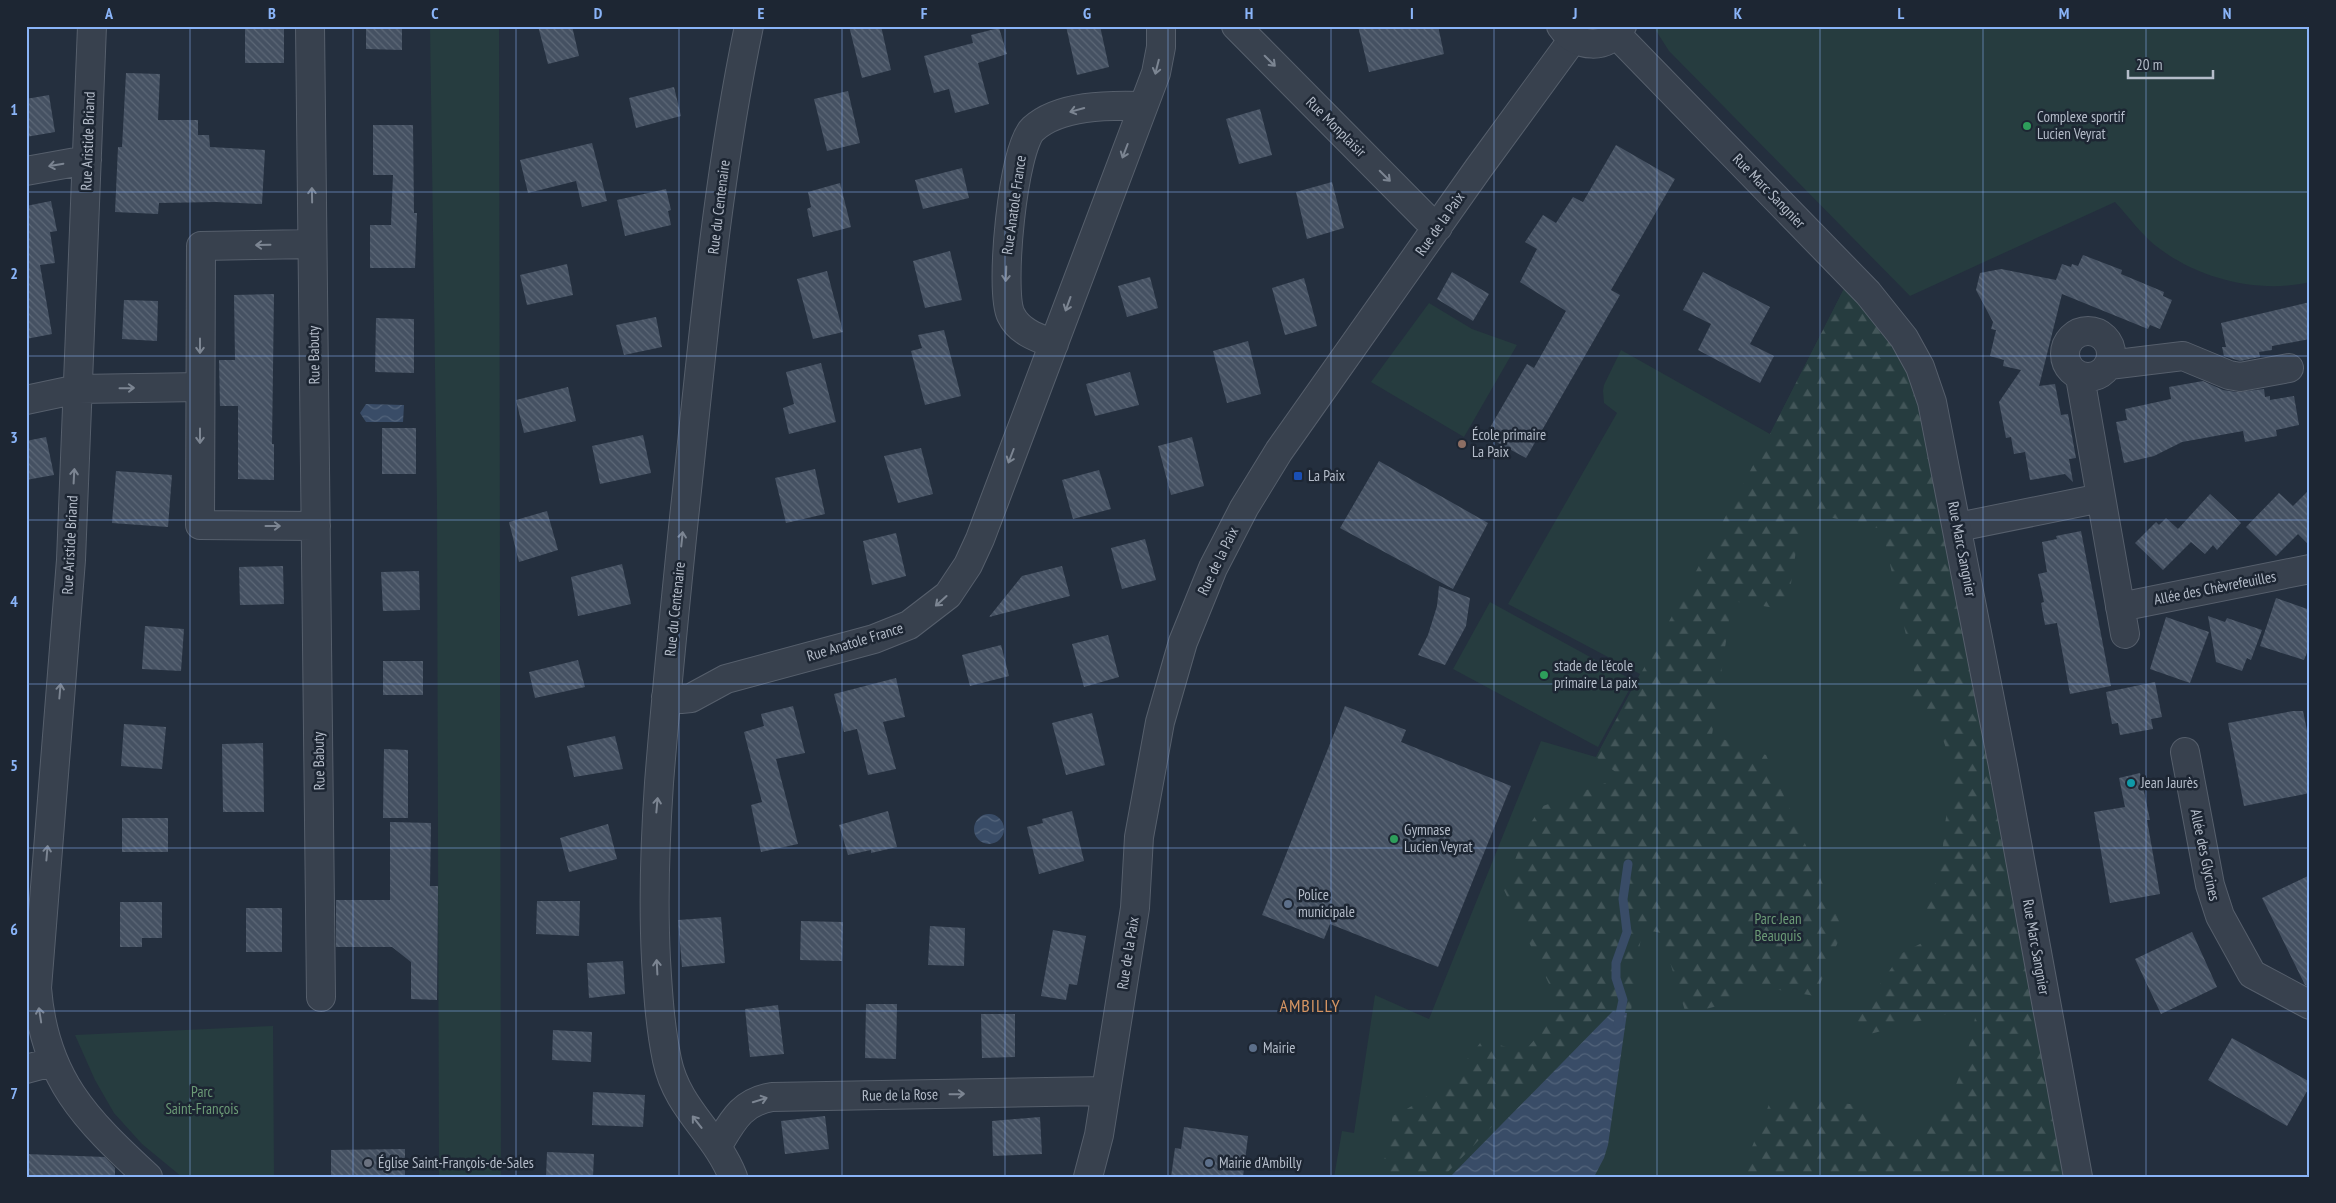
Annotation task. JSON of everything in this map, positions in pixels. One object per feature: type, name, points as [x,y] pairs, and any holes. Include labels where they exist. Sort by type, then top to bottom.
[{"type":"street","name":"Rue Aristide Briand","points":[[92,26],[71,560],[38,970],[39,1009],[52,1062],[81,1108],[94,1125],[148,1177]]},
{"type":"street","name":"Rue Babuty","points":[[310,26],[321,997]]},
{"type":"street","name":"Rue du Centenaire","points":[[733,1177],[717,1147],[691,1114],[676,1090],[668,1063],[659,1020],[655,940],[654,848],[666,697],[713,250],[728,141],[749,26]]},
{"type":"street","name":"Rue Anatole France","points":[[666,697],[691,698],[726,679],[891,633],[922,617],[957,584],[968,565],[1054,344],[1092,236],[1156,73],[1161,47],[1161,26]]},
{"type":"street","name":"Rue Monplaisir","points":[[1236,26],[1426,218],[1438,227]]},
{"type":"street","points":[[1567,33],[1584,43],[1595,44],[1606,41],[1619,30]]},
{"type":"street","name":"Rue Marc Sangnier","points":[[1619,30],[1892,321],[1920,367],[1932,402],[1958,528],[2078,1177]]},
{"type":"street","name":"Rue de la Paix","points":[[1088,1177],[1096,1151],[1137,894],[1139,837],[1143,810],[1165,701],[1187,630],[1226,540],[1268,469],[1438,227],[1567,33]]},
{"type":"street","name":"Rue Anatole France","points":[[1054,344],[1034,336],[1016,322],[1008,309],[1007,253],[1013,195],[1022,148],[1030,130],[1054,117],[1099,105],[1142,106]]},
{"type":"street","points":[[26,171],[86,160]]},
{"type":"street","points":[[312,244],[201,246],[200,525],[316,526]]},
{"type":"street","points":[[2109,365],[2111,350],[2103,336],[2094,332],[2079,333],[2068,343],[2064,357],[2068,367],[2080,377],[2125,634]]},
{"type":"street","points":[[2080,377],[2096,376],[2109,365],[2183,356],[2240,377],[2289,368]]},
{"type":"street","points":[[26,400],[78,389],[200,387]]},
{"type":"street","points":[[1958,528],[2101,498]]},
{"type":"street","name":"Allée des Chèvrefeuilles","points":[[2120,607],[2310,569]]},
{"type":"street","name":"Allée des Glycines","points":[[2184,752],[2213,898],[2220,916],[2252,974],[2310,1005]]},
{"type":"street","points":[[26,1069],[52,1062]]},
{"type":"street","name":"Rue de la Rose","points":[[717,1147],[734,1119],[748,1104],[759,1099],[772,1097],[1106,1091]]},
{"type":"green space","points":[[430,26],[499,26],[501,1177],[439,1177],[437,505]]},
{"type":"green space","name":"Complexe sportif Lucien Veyrat","points":[[1653,26],[2310,26],[2310,282],[2291,285],[2251,285],[2212,276],[2176,260],[2160,249],[2142,233],[2115,202],[1910,296],[1669,51]]},
{"type":"green space","name":"Parc Jean Beauquis","points":[[1851,275],[2078,1177],[1334,1177],[1342,1131],[1354,1133],[1375,995],[1429,1019],[1541,741],[1596,757],[1640,674],[1508,604],[1617,413],[1604,403],[1603,391],[1621,350],[1770,434]]},
{"type":"green space","points":[[1851,275],[1912,352],[2078,1177],[1740,1177],[1772,1097],[1861,1105],[1898,1150],[1916,1140],[1931,1126],[1944,1109],[1954,1089],[1969,1047],[1977,1006],[1870,1034],[1852,1015],[1878,987],[1902,953],[1942,933],[1925,905],[1939,874],[1948,807],[1956,793],[1947,752],[1938,728],[1921,707],[1909,697],[1918,688],[1882,529],[1802,511],[1787,610],[1732,601],[1712,735],[1766,755],[1843,930],[1815,996],[1745,984],[1737,1001],[1686,1014],[1661,933],[1642,929],[1631,1011],[1608,1007],[1443,1177],[1377,1177],[1392,1140],[1392,1116],[1417,1103],[1442,1084],[1465,1061],[1483,1039],[1523,1053],[1561,1009],[1504,890],[1520,846],[1530,825],[1543,806],[1622,777],[1596,757],[1770,434]]},
{"type":"green space","points":[[1429,303],[1472,329],[1517,345],[1464,437],[1371,382]]},
{"type":"green space","name":"stade de l'école primaire La paix","points":[[1490,602],[1634,681],[1598,747],[1453,669]]},
{"type":"green space","name":"Parc Saint-François","points":[[273,1026],[274,1177],[182,1177],[142,1144],[114,1113],[95,1080],[75,1035]]},
{"type":"water","points":[[366,404],[404,405],[403,422],[366,422],[360,413]]},
{"type":"water","points":[[989,814],[1000,818],[1004,829],[1000,840],[989,844],[978,840],[974,829],[978,818]]},
{"type":"water","points":[[1613,1011],[1627,1013],[1608,1145],[1604,1158],[1594,1177],[1450,1177]]},
{"type":"building","points":[[366,26],[402,26],[402,50],[366,49]]},
{"type":"building","points":[[538,26],[572,26],[579,56],[548,64]]},
{"type":"building","points":[[849,26],[881,26],[891,70],[862,78]]},
{"type":"building","points":[[1066,26],[1100,26],[1109,67],[1077,75]]},
{"type":"building","points":[[1358,26],[1438,26],[1444,54],[1369,72]]},
{"type":"building","points":[[999,28],[1007,54],[978,63],[989,104],[955,113],[949,89],[934,93],[924,56],[973,43],[971,35]]},
{"type":"building","points":[[245,29],[284,29],[284,63],[245,63]]},
{"type":"building","points":[[126,73],[160,74],[158,120],[198,120],[198,135],[209,135],[210,147],[265,150],[262,204],[216,202],[159,203],[158,214],[115,212],[118,147],[122,147]]},
{"type":"building","points":[[674,87],[681,116],[636,128],[629,98]]},
{"type":"building","points":[[848,91],[860,143],[827,151],[814,99]]},
{"type":"building","points":[[49,95],[55,132],[26,137],[26,99]]},
{"type":"building","points":[[1260,109],[1272,155],[1239,164],[1226,119]]},
{"type":"building","points":[[373,125],[413,125],[414,213],[417,213],[415,268],[370,268],[370,225],[391,225],[393,175],[373,175]]},
{"type":"building","points":[[592,143],[607,201],[582,207],[576,181],[528,193],[520,160]]},
{"type":"building","points":[[1616,145],[1675,179],[1611,290],[1620,295],[1526,458],[1485,436],[1527,364],[1534,368],[1566,311],[1520,282],[1537,249],[1525,242],[1543,215],[1556,223],[1573,197],[1583,202]]},
{"type":"building","points":[[962,168],[969,198],[923,209],[915,180]]},
{"type":"building","points":[[1332,182],[1344,228],[1307,239],[1296,192]]},
{"type":"building","points":[[840,183],[851,227],[813,237],[807,209],[811,207],[808,192]]},
{"type":"building","points":[[666,189],[671,210],[668,211],[671,225],[625,236],[617,200]]},
{"type":"building","points":[[51,201],[57,231],[50,232],[55,263],[40,265],[52,334],[26,339],[26,206]]},
{"type":"building","points":[[950,251],[962,300],[925,308],[913,261]]},
{"type":"building","points":[[2083,255],[2122,270],[2121,274],[2164,292],[2163,296],[2172,300],[2160,329],[2150,325],[2148,329],[2062,294],[2039,386],[2055,384],[2061,415],[2068,414],[2076,458],[2069,459],[2073,482],[2065,474],[2030,480],[2025,452],[2014,454],[2011,437],[2006,438],[1999,402],[2021,370],[2003,366],[2004,360],[1990,356],[1996,330],[1991,329],[1993,322],[1976,290],[1980,273],[2001,269],[2056,280],[2062,264],[2071,267],[2072,264],[2078,266]]},
{"type":"building","points":[[567,264],[573,295],[527,305],[520,275]]},
{"type":"building","points":[[827,271],[843,332],[813,339],[797,279]]},
{"type":"building","points":[[1452,272],[1489,294],[1473,321],[1437,299]]},
{"type":"building","points":[[1703,272],[1770,307],[1750,344],[1774,356],[1760,383],[1698,350],[1711,324],[1683,310]]},
{"type":"building","points":[[1150,277],[1158,308],[1127,317],[1118,286]]},
{"type":"building","points":[[1304,278],[1317,326],[1285,335],[1272,288]]},
{"type":"building","points":[[274,294],[272,444],[274,444],[274,480],[238,479],[238,406],[220,406],[219,360],[235,360],[234,295]]},
{"type":"building","points":[[124,300],[158,301],[157,341],[122,339]]},
{"type":"building","points":[[2310,302],[2310,339],[2272,346],[2272,350],[2259,352],[2260,357],[2240,361],[2224,356],[2222,347],[2226,347],[2221,323]]},
{"type":"building","points":[[656,317],[662,347],[624,355],[616,325]]},
{"type":"building","points":[[376,318],[414,319],[414,373],[375,372]]},
{"type":"building","points":[[944,330],[961,396],[925,405],[911,351],[922,348],[918,335]]},
{"type":"building","points":[[1248,341],[1261,394],[1227,403],[1213,351]]},
{"type":"building","points":[[821,363],[836,422],[789,434],[783,408],[794,404],[786,372]]},
{"type":"building","points":[[1130,372],[1139,405],[1095,416],[1086,384]]},
{"type":"building","points":[[2203,381],[2223,390],[2237,392],[2264,389],[2265,397],[2270,396],[2270,400],[2294,396],[2299,425],[2276,430],[2277,436],[2245,442],[2243,431],[2182,442],[2154,456],[2124,463],[2116,422],[2127,420],[2125,409],[2171,399],[2169,387]]},
{"type":"building","points":[[568,387],[576,421],[524,433],[516,400]]},
{"type":"building","points":[[382,428],[416,428],[416,474],[382,474]]},
{"type":"building","points":[[643,435],[651,473],[600,484],[592,446]]},
{"type":"building","points":[[46,437],[54,475],[26,480],[26,441]]},
{"type":"building","points":[[1192,437],[1204,486],[1171,495],[1158,446]]},
{"type":"building","points":[[921,448],[933,494],[898,503],[884,456]]},
{"type":"building","points":[[1379,461],[1488,523],[1453,589],[1340,528]]},
{"type":"building","points":[[815,469],[825,514],[786,523],[775,478]]},
{"type":"building","points":[[1099,470],[1111,509],[1073,519],[1062,480]]},
{"type":"building","points":[[116,471],[172,475],[168,527],[112,523]]},
{"type":"building","points":[[2310,489],[2310,546],[2298,534],[2276,556],[2246,527],[2279,493],[2293,506]]},
{"type":"building","points":[[2210,494],[2241,523],[2217,550],[2213,545],[2205,554],[2191,542],[2163,570],[2135,543],[2156,522],[2159,525],[2166,518],[2178,529]]},
{"type":"building","points":[[547,511],[558,550],[519,562],[509,522]]},
{"type":"building","points":[[2081,531],[2111,686],[2070,694],[2057,623],[2045,625],[2041,603],[2044,602],[2038,574],[2047,572],[2042,542],[2057,539],[2056,536]]},
{"type":"building","points":[[896,533],[906,576],[872,585],[863,541]]},
{"type":"building","points":[[1145,539],[1156,580],[1122,589],[1111,548]]},
{"type":"building","points":[[622,564],[631,604],[578,616],[571,577]]},
{"type":"building","points":[[283,566],[284,604],[240,605],[239,567]]},
{"type":"building","points":[[1062,566],[1070,596],[989,617],[1022,576]]},
{"type":"building","points":[[419,571],[420,610],[383,611],[381,572]]},
{"type":"building","points":[[1439,586],[1470,598],[1466,626],[1445,665],[1418,655],[1428,635],[1437,606]]},
{"type":"building","points":[[2276,598],[2310,610],[2310,645],[2304,660],[2260,646]]},
{"type":"building","points":[[2208,616],[2225,622],[2227,618],[2262,630],[2251,660],[2247,658],[2242,671],[2216,662]]},
{"type":"building","points":[[2166,617],[2209,632],[2190,683],[2150,669]]},
{"type":"building","points":[[145,626],[184,629],[181,671],[142,669]]},
{"type":"building","points":[[1108,635],[1119,677],[1084,687],[1072,644]]},
{"type":"building","points":[[1001,645],[1009,676],[970,686],[962,655]]},
{"type":"building","points":[[578,660],[585,687],[535,698],[529,672]]},
{"type":"building","points":[[383,661],[423,661],[423,695],[383,695]]},
{"type":"building","points":[[896,678],[905,717],[883,722],[896,769],[868,775],[857,729],[844,732],[834,694]]},
{"type":"building","points":[[2155,682],[2162,717],[2151,719],[2153,729],[2120,735],[2118,723],[2112,724],[2106,692]]},
{"type":"building","points":[[793,706],[805,753],[776,759],[798,844],[761,852],[751,805],[762,802],[744,732],[764,726],[761,714]]},
{"type":"building","name":"Gymnase Lucien Veyrat","points":[[1345,706],[1406,730],[1401,742],[1511,786],[1438,967],[1330,924],[1324,939],[1262,915]]},
{"type":"building","points":[[2293,711],[2303,711],[2310,745],[2310,793],[2244,806],[2228,723]]},
{"type":"building","points":[[1092,713],[1105,765],[1066,775],[1052,723]]},
{"type":"building","points":[[124,724],[166,727],[162,769],[121,766]]},
{"type":"building","points":[[615,736],[623,769],[574,777],[567,746]]},
{"type":"building","points":[[263,743],[264,812],[223,812],[222,744]]},
{"type":"building","points":[[384,749],[408,750],[408,818],[383,818]]},
{"type":"building","points":[[2140,773],[2150,820],[2147,820],[2160,894],[2110,903],[2094,812],[2125,807],[2119,778]]},
{"type":"building","points":[[888,811],[897,847],[871,853],[871,850],[848,855],[839,825]]},
{"type":"building","points":[[1072,811],[1084,861],[1039,874],[1027,827],[1043,823],[1042,819]]},
{"type":"building","points":[[122,818],[168,818],[168,852],[122,852]]},
{"type":"building","points":[[390,822],[431,823],[430,886],[438,886],[437,1000],[411,999],[411,962],[392,947],[336,947],[336,900],[390,900]]},
{"type":"building","points":[[608,824],[617,859],[569,872],[560,838]]},
{"type":"building","points":[[2310,875],[2310,987],[2305,985],[2262,898]]},
{"type":"building","points":[[537,901],[580,901],[579,936],[536,934]]},
{"type":"building","points":[[120,902],[162,902],[162,938],[142,938],[142,947],[120,947]]},
{"type":"building","points":[[246,908],[282,908],[282,952],[246,952]]},
{"type":"building","points":[[721,917],[725,963],[682,967],[678,920]]},
{"type":"building","points":[[801,921],[843,922],[842,961],[800,960]]},
{"type":"building","points":[[930,926],[965,928],[964,966],[928,965]]},
{"type":"building","points":[[1053,930],[1086,936],[1077,985],[1069,984],[1066,1000],[1041,996]]},
{"type":"building","points":[[2192,932],[2217,987],[2161,1014],[2135,959]]},
{"type":"building","points":[[623,961],[625,994],[589,998],[587,963]]},
{"type":"building","points":[[866,1004],[897,1004],[896,1059],[865,1058]]},
{"type":"building","points":[[778,1005],[784,1054],[750,1057],[745,1009]]},
{"type":"building","points":[[981,1014],[1015,1014],[1015,1057],[982,1058]]},
{"type":"building","points":[[553,1030],[592,1032],[591,1062],[552,1060]]},
{"type":"building","points":[[2232,1038],[2310,1082],[2310,1086],[2287,1126],[2208,1080]]},
{"type":"building","points":[[593,1092],[645,1095],[643,1127],[592,1125]]},
{"type":"building","points":[[825,1116],[829,1149],[785,1154],[781,1121]]},
{"type":"building","points":[[1040,1117],[1042,1154],[993,1156],[992,1121]]},
{"type":"building","name":"Mairie d'Ambilly","points":[[1184,1127],[1248,1136],[1243,1177],[1171,1177],[1175,1148],[1181,1149]]},
{"type":"building","name":"Église Saint-François-de-Sales","points":[[405,1149],[405,1177],[331,1177],[331,1150]]},
{"type":"building","points":[[547,1152],[594,1154],[593,1177],[546,1177]]},
{"type":"building","points":[[26,1154],[105,1157],[115,1168],[115,1177],[26,1177]]},
{"type":"waterway","points":[[1618,1024],[1623,1000],[1616,978],[1616,963],[1627,932],[1623,899],[1628,864]]},
{"type":"place","name":"Complexe sportif Lucien Veyrat","points":[[2027,126]]},
{"type":"place","name":"École primaire La Paix","points":[[1462,444]]},
{"type":"place","name":"La Paix","points":[[1298,476]]},
{"type":"place","name":"stade de l'école primaire La paix","points":[[1544,675]]},
{"type":"place","name":"Jean Jaurès","points":[[2131,783]]},
{"type":"place","name":"Gymnase Lucien Veyrat","points":[[1394,839]]},
{"type":"place","name":"Police municipale","points":[[1288,904]]},
{"type":"place","name":"Mairie","points":[[1253,1048]]},
{"type":"place","name":"Église Saint-François-de-Sales","points":[[368,1163]]},
{"type":"place","name":"Mairie d'Ambilly","points":[[1209,1163]]},
{"type":"district","name":"AMBILLY","points":[[1310,1006]]}]
